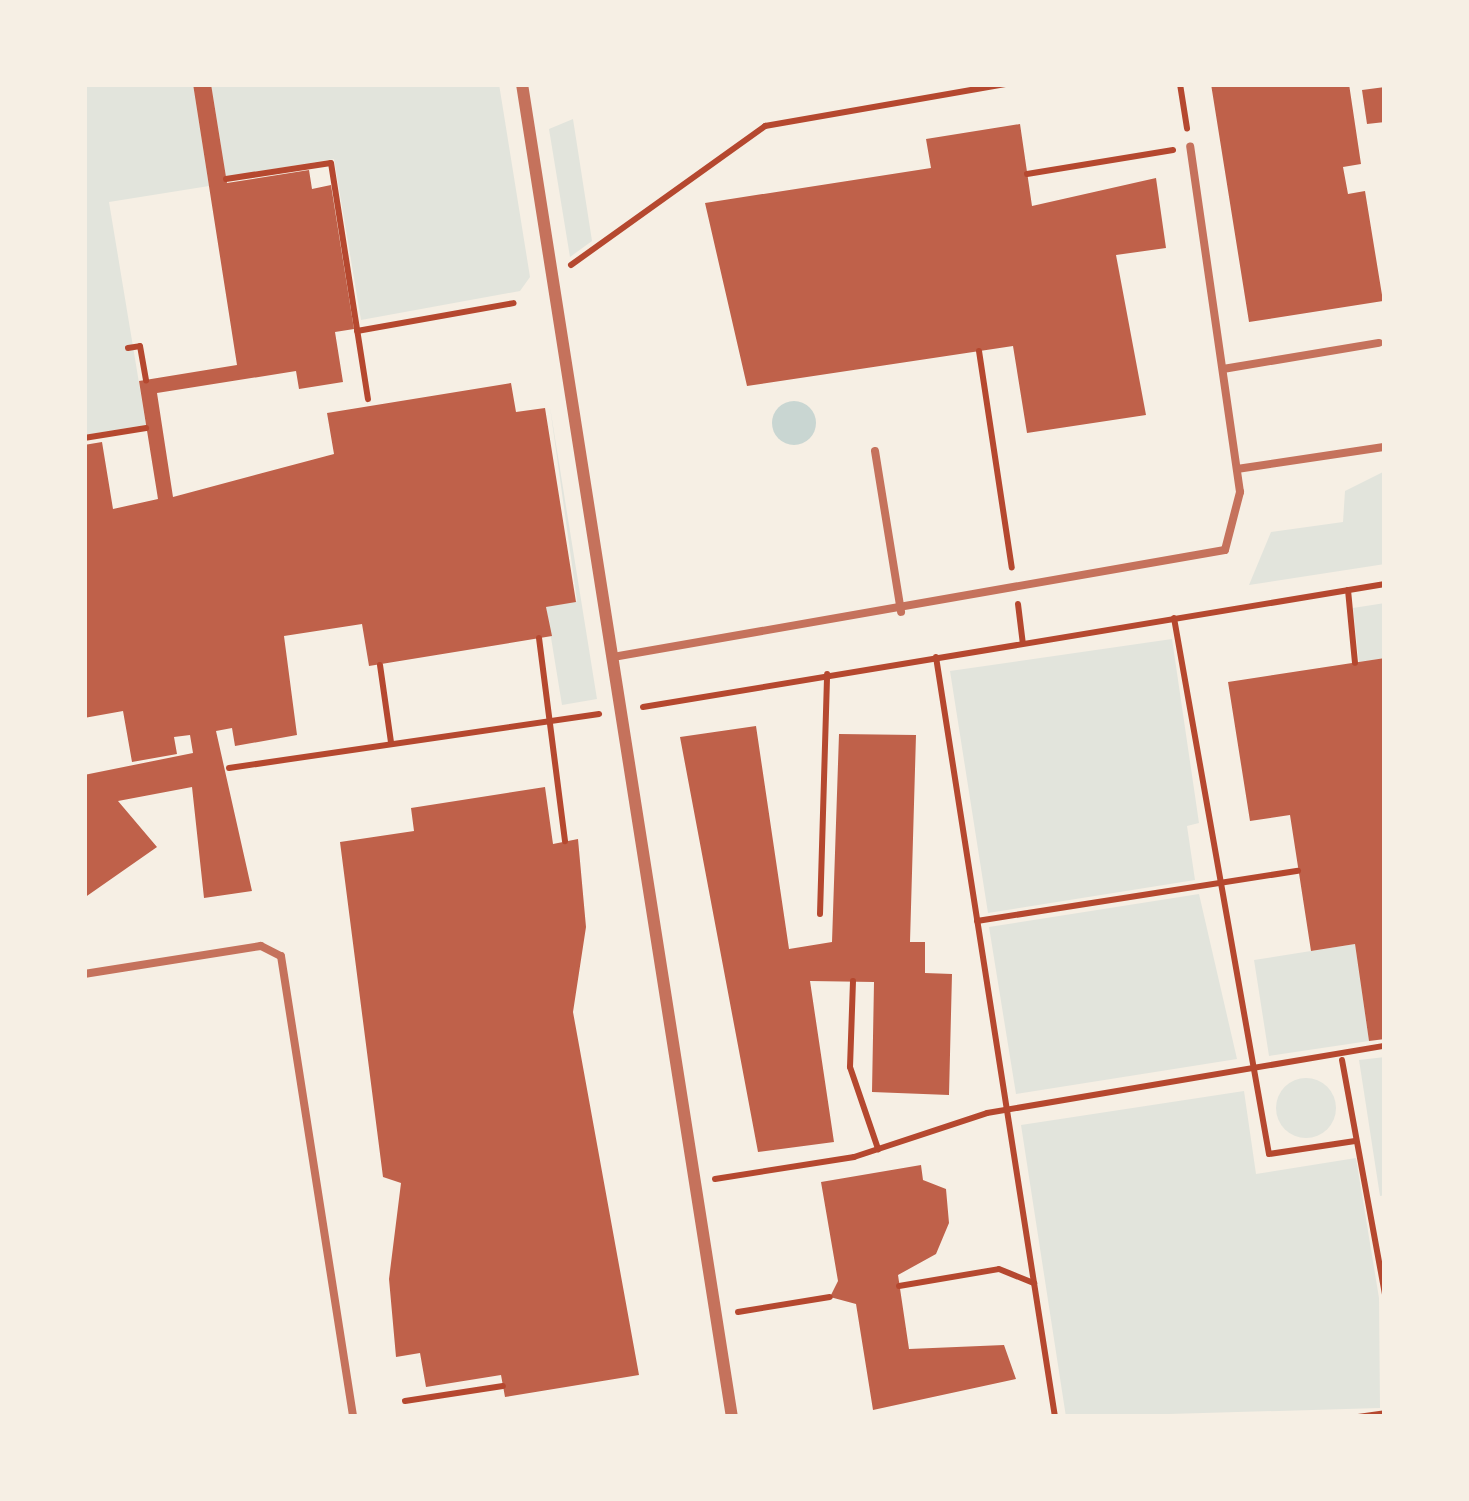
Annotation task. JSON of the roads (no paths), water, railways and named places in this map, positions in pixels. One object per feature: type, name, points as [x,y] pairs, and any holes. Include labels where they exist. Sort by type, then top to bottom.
[{"type":"street","points":[[522,84],[732,1417]]},
{"type":"lane","points":[[614,657],[1016,592],[1225,550],[1240,512],[1237,469],[1190,147]]},
{"type":"lane","points":[[1223,369],[1379,344]]},
{"type":"lane","points":[[1237,469],[1385,447]]},
{"type":"lane","points":[[875,451],[901,612]]},
{"type":"lane","points":[[84,974],[261,946],[281,956],[353,1417]]}]
